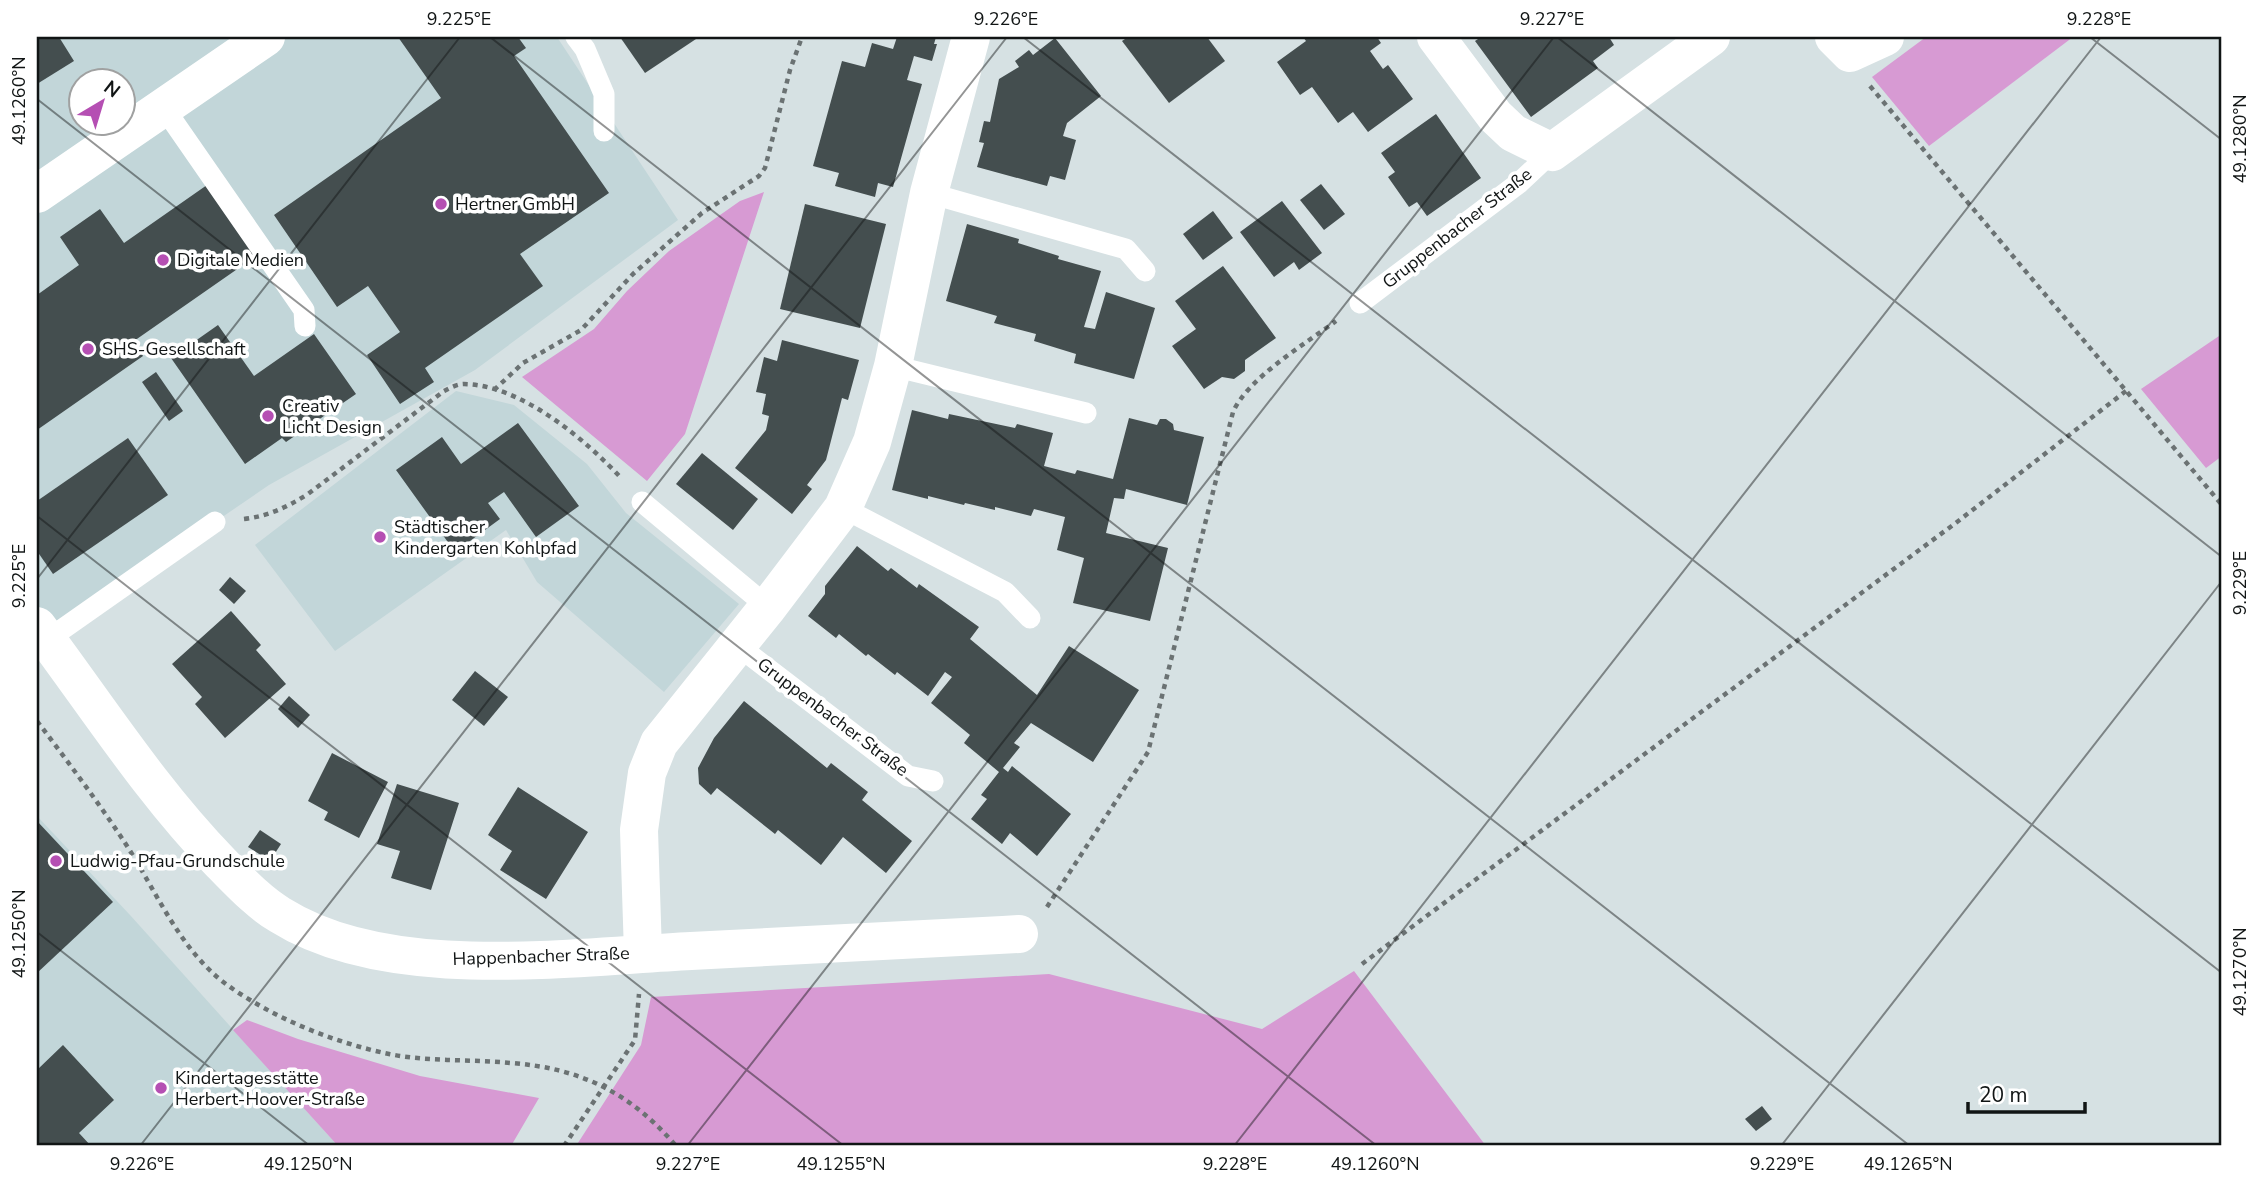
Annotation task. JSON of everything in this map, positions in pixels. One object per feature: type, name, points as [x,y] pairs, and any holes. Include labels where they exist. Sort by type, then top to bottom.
[{"type":"street","points":[[37,194],[266,37]]},
{"type":"street","points":[[643,953],[639,830],[647,773],[659,743],[843,508],[872,442],[893,366],[929,193],[971,37]]},
{"type":"street","name":"Gruppenbacher Straße","points":[[1436,37],[1495,116],[1513,133],[1552,152],[1711,37]]},
{"type":"street","points":[[1842,45],[1885,37]]},
{"type":"street","name":"Happenbacher Straße","points":[[42,633],[149,780],[196,836],[241,883],[278,915],[316,934],[381,952],[462,961],[1019,934]]},
{"type":"lane","points":[[576,37],[585,50],[604,94],[604,131]]},
{"type":"lane","points":[[164,108],[304,310],[305,326]]},
{"type":"lane","name":"Gruppenbacher Straße","points":[[1360,303],[1519,183],[1552,152]]},
{"type":"lane","points":[[929,193],[1126,249],[1145,271]]},
{"type":"lane","points":[[893,366],[1086,413]]},
{"type":"lane","points":[[642,502],[768,607]]},
{"type":"lane","points":[[843,508],[1005,592],[1030,618]]},
{"type":"lane","points":[[42,633],[215,522]]},
{"type":"lane","name":"Gruppenbacher Straße","points":[[737,645],[908,776],[933,781]]},
{"type":"path","points":[[494,390],[523,363],[581,330],[633,274],[702,213],[759,176],[765,168],[790,70],[802,37]]},
{"type":"path","points":[[1842,45],[1860,74],[2222,505]]},
{"type":"path","points":[[1019,934],[1050,904],[1147,752],[1238,401],[1258,380],[1360,303]]},
{"type":"path","points":[[215,522],[265,517],[285,509],[444,391],[464,384],[521,399],[578,438],[620,476],[642,502]]},
{"type":"path","points":[[1362,964],[1946,531],[2126,391]]},
{"type":"path","points":[[564,1146],[635,1040],[643,953]]},
{"type":"shaded area","points":[[37,37],[557,37],[678,220],[475,370],[269,485],[37,644]]},
{"type":"shaded area","points":[[1926,37],[2073,37],[1929,146],[1872,77]]},
{"type":"shaded area","points":[[764,192],[685,434],[647,481],[522,377],[594,329],[627,291],[669,251],[740,201]]},
{"type":"shaded area","points":[[2222,334],[2222,456],[2206,468],[2141,389]]},
{"type":"shaded area","name":"Städtischer Kindergarten Kohlpfad","points":[[456,391],[514,405],[587,464],[626,513],[739,604],[664,692],[537,582],[506,530],[335,651],[255,545]]},
{"type":"shaded area","name":"Kindertagesstätte Herbert-Hoover-Straße","points":[[37,816],[130,915],[338,1146],[37,1146]]},
{"type":"shaded area","points":[[1354,971],[1486,1146],[576,1146],[641,1045],[651,997],[1049,974],[1262,1029]]},
{"type":"shaded area","points":[[247,1020],[298,1039],[420,1076],[539,1098],[511,1146],[338,1146],[233,1030]]},
{"type":"building","points":[[37,37],[59,37],[74,61],[37,84]]},
{"type":"building","name":"Hertner GmbH","points":[[398,37],[518,37],[526,48],[514,56],[609,193],[520,254],[543,286],[425,368],[434,382],[400,404],[367,355],[400,332],[368,286],[337,307],[274,215],[441,98]]},
{"type":"building","points":[[620,37],[699,37],[645,73]]},
{"type":"building","points":[[897,37],[936,37],[934,44],[937,44],[932,61],[914,56],[907,80],[922,84],[893,187],[878,183],[875,197],[835,186],[839,173],[813,166],[842,61],[865,67],[872,43],[893,49]]},
{"type":"building","points":[[1128,37],[1207,37],[1225,61],[1169,103],[1122,41]]},
{"type":"building","points":[[1303,37],[1377,37],[1381,43],[1370,51],[1383,69],[1388,65],[1413,99],[1368,132],[1353,112],[1338,123],[1312,87],[1300,95],[1277,62],[1306,41]]},
{"type":"building","points":[[1481,37],[1609,37],[1614,45],[1593,61],[1598,68],[1531,117],[1475,41]]},
{"type":"building","points":[[1055,38],[1101,96],[1067,123],[1063,136],[1076,140],[1065,180],[1050,176],[1047,186],[977,167],[984,143],[979,142],[984,121],[990,122],[999,79],[1019,67],[1015,61],[1029,50],[1033,55]]},
{"type":"building","points":[[1436,114],[1481,178],[1427,216],[1417,202],[1409,207],[1388,177],[1395,172],[1381,153]]},
{"type":"building","points":[[1321,184],[1345,214],[1324,230],[1300,200]]},
{"type":"building","points":[[207,185],[256,256],[134,341],[143,356],[37,430],[37,295],[79,265],[60,237],[100,209],[124,243]]},
{"type":"building","points":[[1282,201],[1322,253],[1299,270],[1294,262],[1274,277],[1240,232]]},
{"type":"building","points":[[805,204],[886,224],[860,328],[780,309]]},
{"type":"building","points":[[1213,211],[1233,238],[1203,260],[1183,234]]},
{"type":"building","points":[[967,224],[1019,239],[1018,243],[1059,256],[1058,259],[1101,271],[1084,327],[1095,329],[1106,292],[1155,308],[1134,379],[1074,363],[1076,354],[1034,341],[1036,334],[994,323],[997,316],[946,301]]},
{"type":"building","points":[[1223,266],[1276,338],[1245,360],[1245,371],[1234,379],[1222,377],[1204,389],[1172,346],[1196,329],[1175,301]]},
{"type":"building","name":"Creativ Licht Design","points":[[218,325],[254,376],[314,334],[356,394],[286,442],[282,438],[245,464],[171,358]]},
{"type":"building","points":[[782,340],[859,360],[848,400],[842,398],[826,460],[807,485],[812,489],[792,514],[735,468],[766,430],[769,416],[762,414],[766,394],[756,392],[764,357],[777,361]]},
{"type":"building","points":[[156,372],[183,411],[169,421],[142,382]]},
{"type":"building","points":[[912,410],[948,419],[949,414],[1015,428],[1017,424],[1053,433],[1044,466],[1075,474],[1077,470],[1113,479],[1129,418],[1157,425],[1160,419],[1166,419],[1173,424],[1174,430],[1204,437],[1187,505],[1126,489],[1124,499],[1114,498],[1106,533],[1168,548],[1150,621],[1073,603],[1084,558],[1057,550],[1065,517],[1034,509],[1031,516],[995,507],[995,510],[965,503],[964,505],[928,496],[928,499],[892,490]]},
{"type":"building","points":[[518,423],[579,506],[536,537],[504,492],[488,503],[500,519],[455,552],[396,470],[442,437],[461,464]]},
{"type":"building","points":[[128,438],[168,495],[53,574],[37,551],[37,501]]},
{"type":"building","points":[[702,453],[758,499],[733,530],[676,484]]},
{"type":"building","points":[[857,546],[888,571],[891,568],[917,588],[919,584],[979,627],[970,639],[1037,695],[1069,646],[1139,690],[1093,762],[1031,723],[1014,743],[1020,747],[1003,768],[1008,772],[1012,766],[1071,814],[1037,856],[1010,833],[1002,844],[971,819],[987,799],[981,795],[999,772],[964,743],[970,735],[931,703],[952,677],[945,672],[928,696],[897,672],[895,675],[868,654],[866,656],[839,634],[836,638],[808,616],[825,594],[825,586]]},
{"type":"building","points":[[230,577],[246,591],[234,604],[219,590]]},
{"type":"building","points":[[231,611],[261,645],[256,650],[286,684],[225,738],[195,704],[202,697],[172,664]]},
{"type":"building","points":[[475,671],[508,697],[484,726],[452,700]]},
{"type":"building","points":[[289,696],[310,715],[298,728],[278,709]]},
{"type":"building","points":[[744,701],[827,768],[831,763],[868,792],[862,800],[912,841],[886,873],[843,837],[821,865],[778,830],[775,834],[717,788],[711,795],[699,784],[698,768],[714,738]]},
{"type":"building","points":[[332,753],[388,782],[359,838],[324,820],[328,812],[308,801]]},
{"type":"building","points":[[397,784],[459,803],[431,890],[391,878],[400,851],[377,844]]},
{"type":"building","points":[[518,787],[588,832],[546,899],[500,870],[512,851],[488,835]]},
{"type":"building","name":"Ludwig-Pfau-Grundschule","points":[[37,821],[113,902],[37,973]]},
{"type":"building","points":[[260,830],[281,844],[270,861],[248,847]]},
{"type":"building","points":[[63,1045],[114,1100],[79,1133],[91,1146],[37,1146],[37,1070]]},
{"type":"building","points":[[1762,1106],[1772,1119],[1756,1131],[1745,1119]]},
{"type":"place","name":"Hertner GmbH","points":[[441,204]]},
{"type":"place","name":"Digitale Medien","points":[[163,260]]},
{"type":"place","name":"SHS-Gesellschaft","points":[[88,349]]},
{"type":"place","name":"Creativ Licht Design","points":[[268,416]]},
{"type":"place","name":"Städtischer Kindergarten Kohlpfad","points":[[380,537]]},
{"type":"place","name":"Ludwig-Pfau-Grundschule","points":[[56,861]]},
{"type":"place","name":"Kindertagesstätte Herbert-Hoover-Straße","points":[[161,1088]]}]
